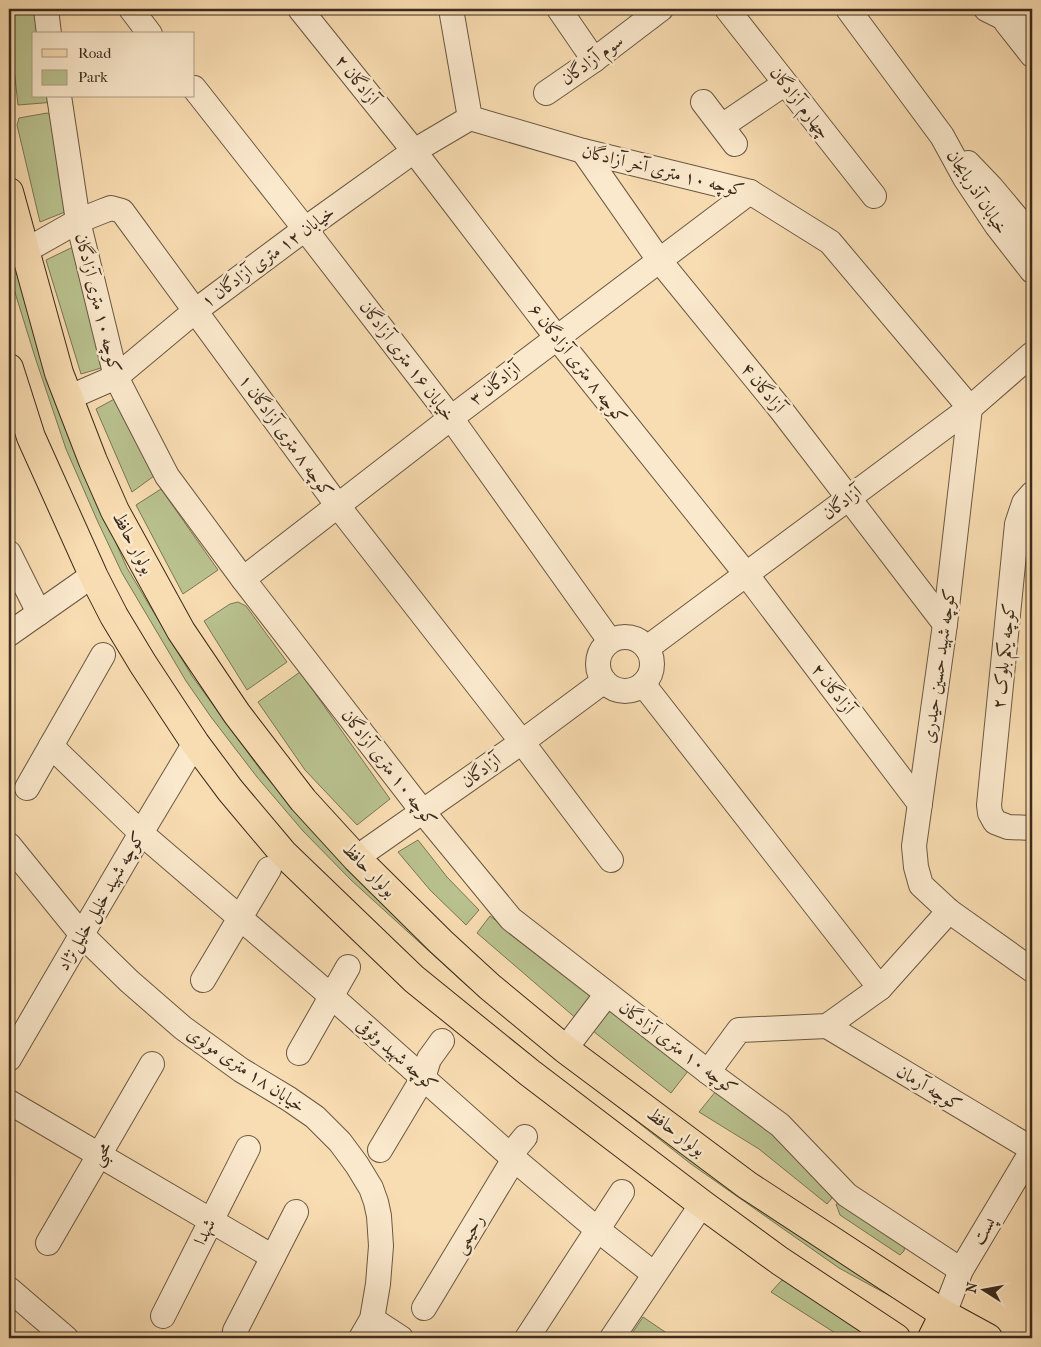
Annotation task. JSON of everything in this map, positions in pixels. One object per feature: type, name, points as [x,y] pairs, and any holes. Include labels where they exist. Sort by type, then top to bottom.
[{"type":"main road","name":"بولوار حافظ","points":[[9,192],[59,373],[93,461],[115,511],[181,631],[237,714],[303,800],[356,858],[455,955],[490,987],[566,1050],[747,1185],[944,1314],[988,1338]]},
{"type":"main road","points":[[9,368],[31,437],[94,577],[143,664],[195,743],[230,790],[283,853],[414,979],[530,1073],[780,1261],[896,1338]]},
{"type":"main road","points":[[932,1338],[944,1314]]},
{"type":"street","points":[[46,9],[50,32]]},
{"type":"street","points":[[130,9],[148,32]]},
{"type":"street","name":"آزادگان ۲","points":[[300,9],[414,151]]},
{"type":"street","points":[[451,9],[470,118]]},
{"type":"street","points":[[559,9],[594,60]]},
{"type":"street","name":"سوم آزادگان","points":[[546,93],[594,60],[661,9]]},
{"type":"street","name":"چهارم آزادگان","points":[[727,9],[784,84],[874,196]]},
{"type":"street","name":"خیابان آذربایجان","points":[[848,9],[942,136],[991,187],[1032,236]]},
{"type":"street","points":[[994,13],[1032,32]]},
{"type":"street","points":[[994,13],[1032,55]]},
{"type":"street","points":[[703,102],[728,135],[784,84]]},
{"type":"street","name":"خیابان ۱۶ متری آزادگان","points":[[195,89],[451,418],[610,641]]},
{"type":"street","name":"کوچه ۱۰ متری آزادگان","points":[[59,98],[78,222],[116,377],[167,476],[243,579],[423,812],[512,919],[708,1072],[780,1125],[847,1195],[961,1270]]},
{"type":"street","name":"خیابان ۱۲ متری آزادگان ۱","points":[[68,398],[116,377],[195,311],[305,229],[414,151],[470,118]]},
{"type":"street","name":"کوچه ۱۰ متری آخر آزادگان","points":[[470,118],[583,151],[750,192],[830,242],[970,408]]},
{"type":"street","name":"خیابان آذربایجان","points":[[942,136],[965,178],[997,226],[1032,271]]},
{"type":"street","name":"کوچه ۸ متری آزادگان ۶","points":[[414,151],[557,338],[746,574]]},
{"type":"street","name":"آزادگان ۴","points":[[583,151],[659,260],[782,411],[945,624]]},
{"type":"street","name":"آزادگان ۳","points":[[243,579],[451,418],[750,192]]},
{"type":"street","name":"کوچه ۸ متری آزادگان ۱","points":[[25,251],[78,222],[110,208],[122,211],[338,506],[522,742],[611,860]]},
{"type":"street","name":"آزادگان","points":[[647,648],[970,408],[1032,354]]},
{"type":"street","name":"کوچه شهید حسین حیدری","points":[[949,910],[921,885],[916,867],[914,846],[945,624],[970,408]]},
{"type":"street","name":"کوچه یکم بلوک ۲","points":[[1032,494],[1024,503],[1017,524],[990,804],[990,813],[995,822],[1008,827],[1032,828]]},
{"type":"street","points":[[9,553],[39,613]]},
{"type":"street","name":"آزادگان ۲","points":[[746,574],[920,804]]},
{"type":"street","points":[[9,634],[86,580],[94,577]]},
{"type":"street","points":[[626,636],[634,638],[647,648],[652,663],[651,671],[643,684],[635,689],[618,690],[610,687],[604,681],[599,673],[599,655],[610,641],[617,637],[626,636]]},
{"type":"street","points":[[27,788],[103,655]]},
{"type":"street","name":"آزادگان","points":[[356,858],[522,742],[604,681]]},
{"type":"street","points":[[643,684],[880,988]]},
{"type":"street","name":"کوچه شهید خلیل خلیل‌نژاد","points":[[9,1059],[195,743]]},
{"type":"street","name":"کوچه شهید وثوقی","points":[[51,746],[141,833],[331,996],[512,1157],[598,1230],[654,1274]]},
{"type":"street","name":"خیابان ۱۸ متری مولوی","points":[[9,845],[82,935],[129,981],[183,1028],[241,1070],[315,1117],[340,1142],[357,1165],[370,1188],[379,1216],[381,1246],[378,1284],[367,1328]]},
{"type":"street","points":[[203,980],[269,869]]},
{"type":"street","points":[[708,1072],[739,1030],[827,1026],[880,988],[949,910],[1032,970]]},
{"type":"street","points":[[299,1053],[348,966]]},
{"type":"street","points":[[566,1050],[608,994]]},
{"type":"street","name":"کوچه آرمان","points":[[827,1026],[1032,1150]]},
{"type":"street","points":[[380,1150],[424,1078],[429,1059],[442,1041]]},
{"type":"street","name":"محبی","points":[[48,1243],[152,1064]]},
{"type":"street","points":[[9,1102],[273,1257]]},
{"type":"street","name":"رحیمی","points":[[424,1308],[525,1137]]},
{"type":"street","name":"شهدا","points":[[163,1316],[248,1148]]},
{"type":"street","name":"پست","points":[[944,1314],[961,1270],[1032,1150]]},
{"type":"street","points":[[527,1338],[622,1192]]},
{"type":"street","points":[[235,1332],[296,1212]]},
{"type":"street","points":[[612,1338],[696,1213]]},
{"type":"street","points":[[9,1289],[61,1336]]},
{"type":"street","points":[[367,1328],[401,1338]]},
{"type":"green space","points":[[9,9],[41,9],[44,32],[32,32],[32,98],[54,98],[55,102],[18,105]]},
{"type":"green space","points":[[47,113],[56,118],[70,210],[40,222],[17,125],[19,118]]},
{"type":"green space","points":[[75,246],[101,368],[81,374],[46,260]]},
{"type":"green space","points":[[9,247],[40,351],[73,445],[127,568],[192,676],[262,772],[309,826],[892,1297],[839,1268],[691,1164],[518,1028],[465,984],[351,880],[303,831],[257,777],[186,681],[122,573],[97,520],[66,449],[35,357],[9,273]]},
{"type":"green space","points":[[118,397],[154,476],[132,492],[96,409]]},
{"type":"green space","points":[[161,489],[218,570],[183,594],[136,505]]},
{"type":"green space","points":[[238,602],[246,606],[287,662],[247,690],[204,621],[230,604]]},
{"type":"green space","points":[[300,672],[390,799],[357,825],[305,770],[258,702]]},
{"type":"green space","points":[[418,840],[447,877],[479,910],[466,925],[430,890],[398,852]]},
{"type":"green space","points":[[490,916],[596,998],[578,1020],[477,933]]},
{"type":"green space","points":[[610,1008],[688,1071],[671,1093],[593,1031]]},
{"type":"green space","points":[[716,1091],[770,1130],[836,1193],[827,1204],[759,1149],[699,1112]]},
{"type":"green space","points":[[844,1203],[905,1244],[904,1251],[900,1255],[840,1215],[836,1204]]},
{"type":"green space","points":[[793,1275],[866,1325],[858,1337],[869,1334],[882,1338],[843,1338],[771,1292],[781,1281]]},
{"type":"green space","points":[[643,1317],[674,1338],[629,1338]]}]
